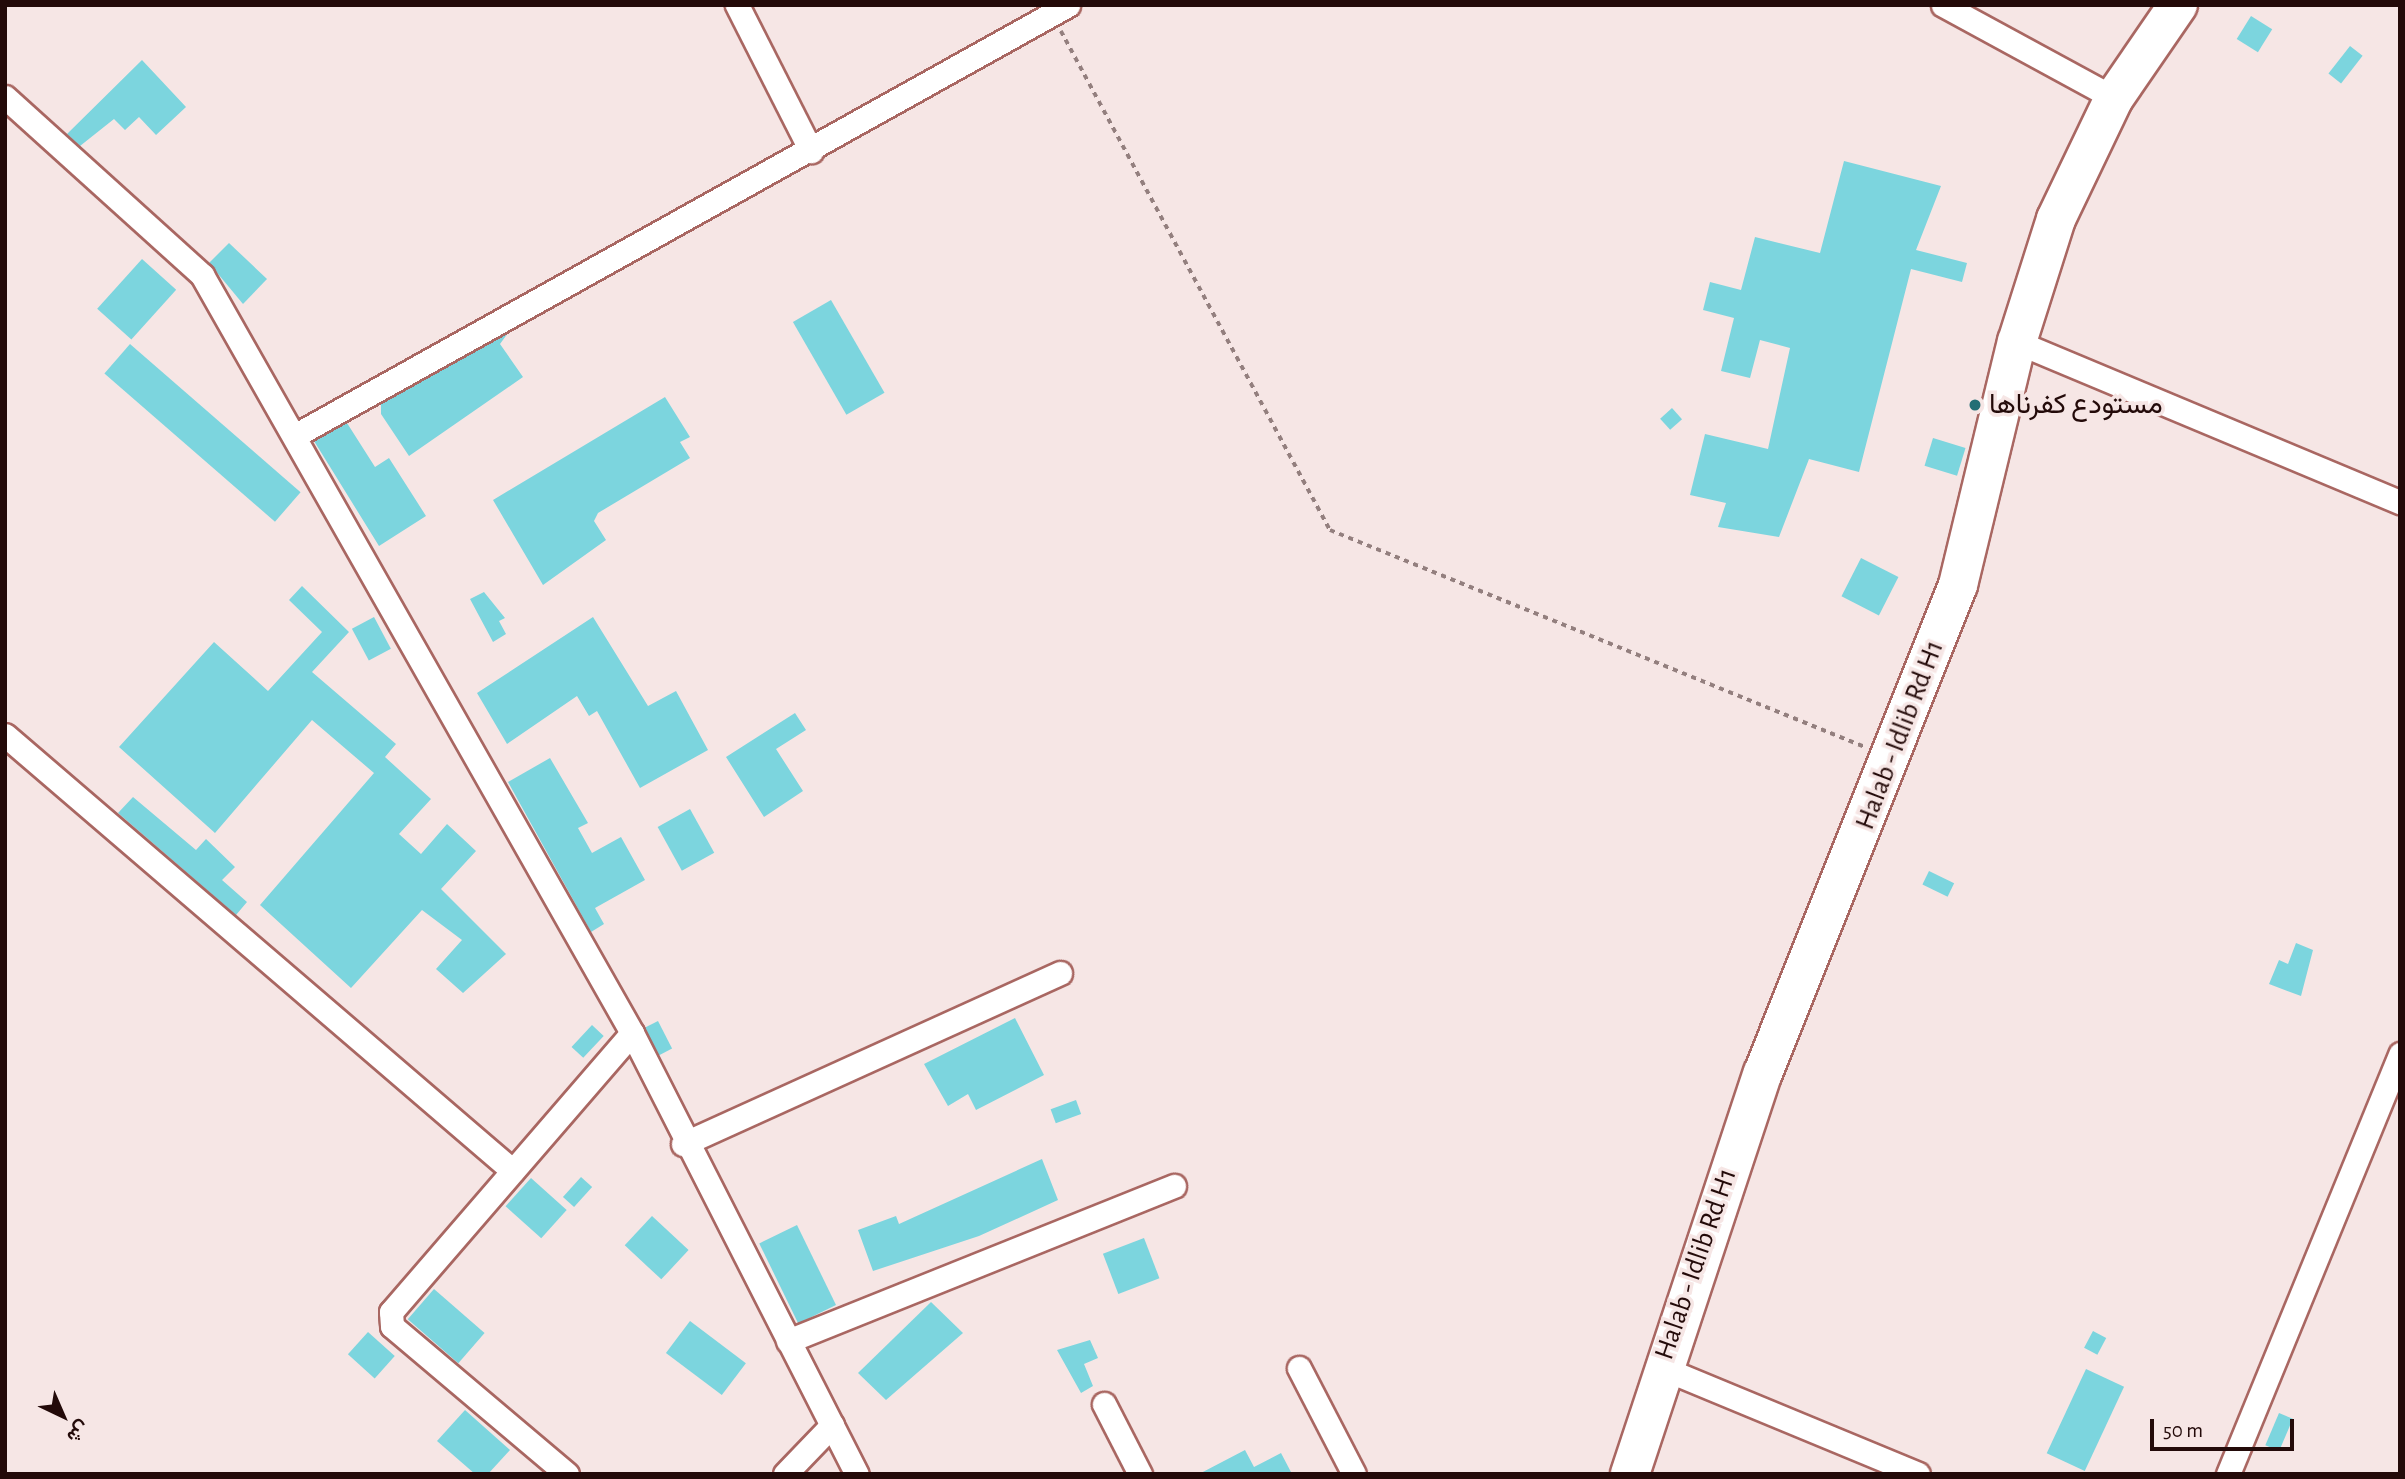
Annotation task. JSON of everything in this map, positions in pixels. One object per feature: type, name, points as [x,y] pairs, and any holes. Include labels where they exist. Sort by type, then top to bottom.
[{"type":"highway","name":"Halab - Idlib Rd H1","points":[[1630,1474],[1660,1367],[1763,1073],[1893,759],[1958,585],[2017,342],[2056,219],[2114,98],[2178,5]]},
{"type":"street","points":[[737,5],[811,151]]},
{"type":"street","points":[[1943,5],[2114,98]]},
{"type":"street","points":[[294,436],[811,151],[1056,8]]},
{"type":"street","points":[[5,97],[202,275],[632,1034],[683,1144],[857,1474]]},
{"type":"street","points":[[2017,342],[2400,502]]},
{"type":"street","points":[[5,736],[513,1171]]},
{"type":"street","points":[[683,1144],[1060,973]]},
{"type":"street","points":[[568,1474],[392,1326],[390,1312],[632,1034]]},
{"type":"street","points":[[2228,1474],[2400,1054]]},
{"type":"street","points":[[788,1342],[1174,1186]]},
{"type":"street","points":[[1660,1367],[1919,1474]]},
{"type":"street","points":[[1299,1368],[1354,1474]]},
{"type":"street","points":[[1104,1404],[1140,1474]]},
{"type":"street","points":[[785,1474],[832,1425]]},
{"type":"path","points":[[1056,8],[1331,530],[1893,759]]},
{"type":"building","points":[[2251,16],[2272,29],[2258,52],[2237,39]]},
{"type":"building","points":[[2350,46],[2363,56],[2341,83],[2328,74]]},
{"type":"building","points":[[142,60],[186,107],[156,135],[139,117],[125,130],[114,119],[80,146],[67,134]]},
{"type":"building","points":[[1844,161],[1941,186],[1916,250],[1967,263],[1962,282],[1911,269],[1859,472],[1809,459],[1779,537],[1718,527],[1726,503],[1690,495],[1705,434],[1768,449],[1790,348],[1760,340],[1750,378],[1721,371],[1734,318],[1703,310],[1710,282],[1741,290],[1755,237],[1820,253]]},
{"type":"building","points":[[229,243],[267,279],[243,304],[209,263]]},
{"type":"building","points":[[142,259],[176,290],[131,340],[97,309]]},
{"type":"building","points":[[831,300],[884,393],[846,415],[793,322]]},
{"type":"building","points":[[508,333],[500,344],[523,377],[409,456],[381,414],[381,404]]},
{"type":"building","points":[[130,344],[301,492],[275,522],[104,373]]},
{"type":"building","points":[[665,397],[690,437],[680,442],[690,458],[598,513],[594,521],[606,540],[543,585],[493,500]]},
{"type":"building","points":[[1672,408],[1682,419],[1670,430],[1660,419]]},
{"type":"building","points":[[347,423],[375,467],[389,458],[426,516],[379,546],[314,441]]},
{"type":"building","points":[[1933,438],[1966,448],[1957,476],[1925,466]]},
{"type":"building","points":[[1861,558],[1898,577],[1879,615],[1841,596]]},
{"type":"building","points":[[302,586],[349,632],[312,672],[396,744],[385,757],[431,799],[399,834],[421,854],[447,824],[476,851],[441,889],[506,954],[463,993],[436,969],[462,940],[422,910],[351,988],[260,905],[374,773],[312,720],[215,833],[119,747],[214,642],[268,691],[322,632],[289,600]]},
{"type":"building","points":[[484,592],[505,618],[499,621],[506,634],[493,642],[470,599]]},
{"type":"building","points":[[374,617],[391,649],[369,661],[352,629]]},
{"type":"building","points":[[593,617],[648,706],[676,691],[708,750],[640,788],[597,711],[589,716],[577,696],[507,744],[477,693]]},
{"type":"building","points":[[795,713],[806,730],[776,749],[803,791],[764,817],[726,757]]},
{"type":"building","points":[[550,758],[588,823],[578,828],[592,853],[621,837],[645,880],[595,908],[604,924],[591,932],[508,782]]},
{"type":"building","points":[[133,797],[196,850],[206,839],[235,867],[222,880],[247,902],[236,915],[118,813]]},
{"type":"building","points":[[690,809],[714,853],[682,871],[658,827]]},
{"type":"building","points":[[1929,871],[1954,883],[1948,897],[1922,884]]},
{"type":"building","points":[[2296,943],[2313,950],[2301,996],[2269,984],[2279,960],[2288,964]]},
{"type":"building","points":[[1015,1018],[1044,1075],[976,1110],[968,1094],[948,1106],[924,1064]]},
{"type":"building","points":[[658,1021],[672,1049],[659,1055],[645,1028]]},
{"type":"building","points":[[592,1025],[604,1036],[583,1058],[572,1047]]},
{"type":"building","points":[[1076,1100],[1081,1114],[1056,1123],[1051,1109]]},
{"type":"building","points":[[1042,1159],[1058,1200],[979,1236],[873,1271],[858,1230],[896,1216],[899,1224]]},
{"type":"building","points":[[581,1177],[592,1187],[574,1207],[563,1197]]},
{"type":"building","points":[[531,1178],[567,1210],[541,1238],[506,1206]]},
{"type":"building","points":[[652,1216],[689,1250],[661,1279],[625,1245]]},
{"type":"building","points":[[797,1225],[836,1305],[798,1323],[759,1243]]},
{"type":"building","points":[[1144,1238],[1159,1278],[1118,1294],[1103,1254]]},
{"type":"building","points":[[434,1289],[485,1333],[458,1363],[408,1319]]},
{"type":"building","points":[[931,1302],[963,1333],[886,1400],[858,1373]]},
{"type":"building","points":[[690,1321],[746,1363],[722,1395],[666,1353]]},
{"type":"building","points":[[2093,1331],[2106,1338],[2097,1355],[2084,1348]]},
{"type":"building","points":[[368,1332],[395,1356],[375,1378],[348,1354]]},
{"type":"building","points":[[1090,1340],[1098,1358],[1084,1364],[1093,1386],[1081,1393],[1057,1350]]},
{"type":"building","points":[[2086,1369],[2124,1387],[2085,1471],[2047,1453]]},
{"type":"building","points":[[465,1410],[510,1450],[488,1474],[475,1474],[437,1441]]},
{"type":"building","points":[[2279,1413],[2293,1419],[2279,1451],[2265,1445]]},
{"type":"building","points":[[1245,1450],[1254,1467],[1281,1453],[1292,1474],[1199,1474]]},
{"type":"place","name":"مستودع كفرناها","points":[[1975,405]]}]
